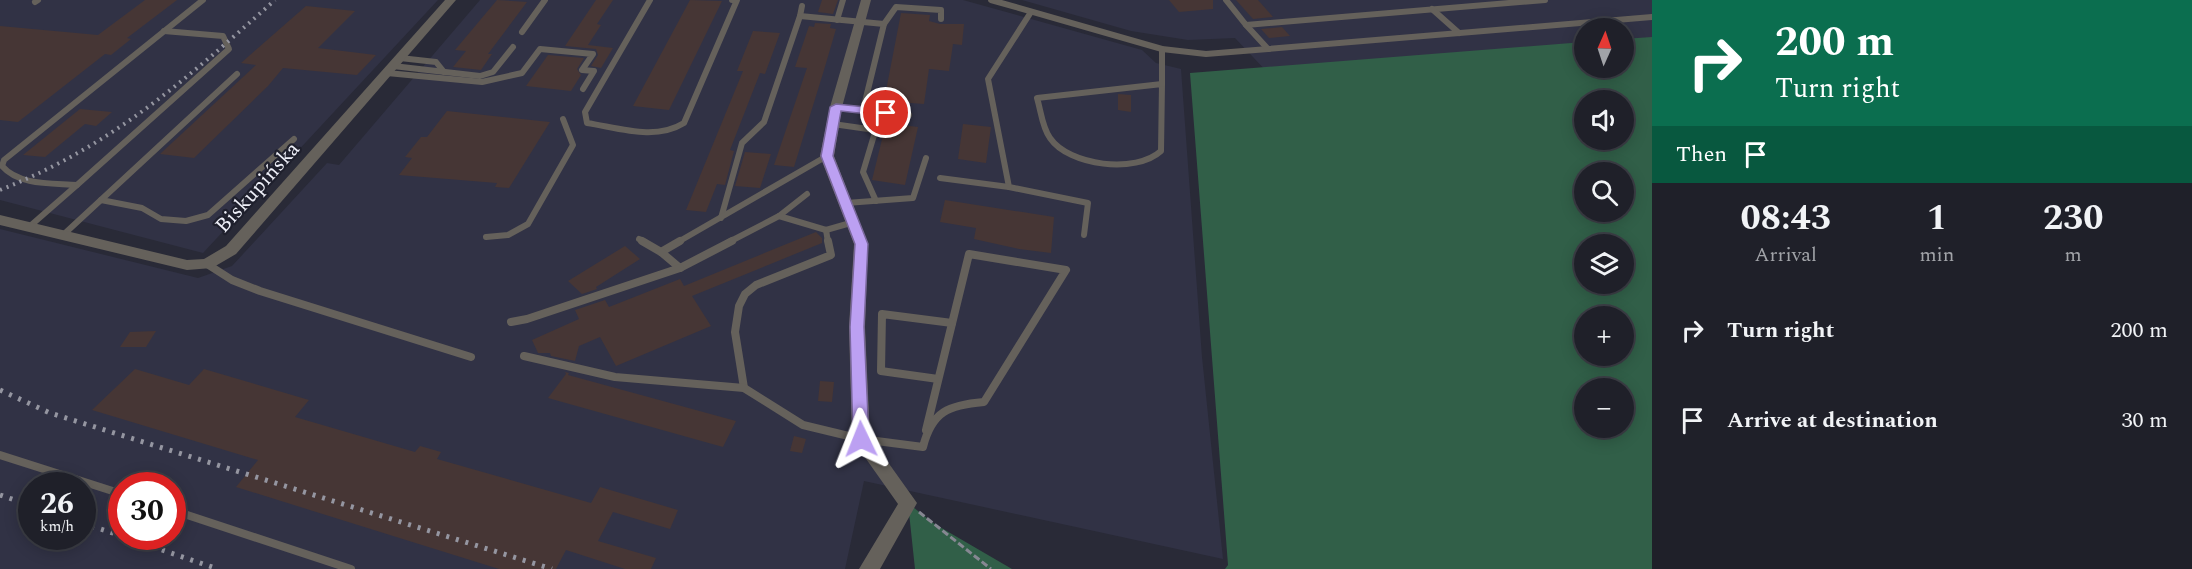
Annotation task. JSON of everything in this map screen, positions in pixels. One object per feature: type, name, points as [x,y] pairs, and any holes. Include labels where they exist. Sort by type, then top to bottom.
[{"type":"street","name":"Biskupińska","points":[[207,264],[231,250],[451,0]]},
{"type":"street","points":[[866,0],[836,107],[827,156],[861,244],[857,327],[861,439],[908,503],[869,569]]},
{"type":"street","points":[[0,220],[187,265],[207,264]]},
{"type":"lane","points":[[77,184],[24,180],[5,171],[2,166],[8,155],[203,0]]},
{"type":"lane","points":[[522,32],[545,0]]},
{"type":"lane","points":[[650,0],[585,112],[587,123],[654,134],[671,131],[684,123],[737,0],[732,0]]},
{"type":"lane","points":[[837,20],[843,0]]},
{"type":"lane","points":[[991,0],[1162,49],[1206,54],[1652,17]]},
{"type":"lane","points":[[1226,0],[1268,49]]},
{"type":"lane","points":[[1246,25],[1545,0]]},
{"type":"lane","points":[[721,218],[742,143],[764,123],[802,6]]},
{"type":"lane","points":[[864,110],[884,24],[896,7],[941,10],[941,19]]},
{"type":"lane","points":[[1432,9],[1459,33]]},
{"type":"lane","points":[[1010,187],[988,79],[1031,12]]},
{"type":"lane","points":[[800,16],[884,24]]},
{"type":"lane","points":[[29,227],[228,49],[223,36],[164,31]]},
{"type":"lane","points":[[393,66],[480,76],[493,72],[513,46]]},
{"type":"lane","points":[[393,66],[482,82],[522,73],[540,49],[592,54],[582,70],[594,71],[583,89]]},
{"type":"lane","points":[[1162,49],[1162,84],[1161,151],[1158,157],[1140,164],[1129,165],[1091,161],[1066,152],[1050,139],[1037,98],[1162,84]]},
{"type":"lane","points":[[393,66],[436,62],[444,72]]},
{"type":"lane","points":[[62,236],[237,74]]},
{"type":"lane","points":[[836,107],[909,116]]},
{"type":"lane","points":[[486,237],[508,235],[528,225],[573,145],[563,119]]},
{"type":"lane","points":[[833,124],[876,126],[863,172],[876,201]]},
{"type":"lane","points":[[101,200],[142,208],[161,219],[186,221],[208,215],[294,139]]},
{"type":"lane","points":[[661,252],[827,156]]},
{"type":"lane","points":[[846,203],[913,198],[926,158]]},
{"type":"lane","points":[[940,178],[1010,187],[1088,203],[1084,235]]},
{"type":"lane","points":[[511,322],[527,320],[680,268],[779,216],[807,194]]},
{"type":"lane","points":[[779,216],[826,230],[854,222]]},
{"type":"lane","points":[[744,388],[734,321],[740,300],[756,285],[831,255],[826,230]]},
{"type":"lane","points":[[639,239],[661,252],[680,268]]},
{"type":"lane","points":[[524,356],[615,377],[744,388],[803,425],[861,439],[923,447],[926,430],[938,379],[969,254],[1066,270],[984,402],[959,404],[937,415],[926,430]]},
{"type":"lane","points":[[207,264],[232,280],[260,291],[471,357]]},
{"type":"lane","points":[[938,379],[881,371],[882,314],[952,323]]},
{"type":"lane","points":[[0,455],[108,490]]},
{"type":"lane","points":[[186,515],[351,569]]},
{"type":"path","points":[[908,503],[991,569]]},
{"type":"shaded area","points":[[0,0],[438,0],[203,253],[0,200]]},
{"type":"shaded area","points":[[480,0],[963,0],[1142,50],[1156,63],[1181,69],[1202,357],[1223,559],[864,481],[845,569],[0,569],[0,229],[198,278],[232,266],[327,163],[339,165]]},
{"type":"shaded area","points":[[1022,0],[1652,0],[1652,42],[1634,43],[1634,18],[1574,18],[1574,48],[1270,75],[1235,38],[1188,40],[1131,31]]},
{"type":"green space","points":[[1652,37],[1652,569],[1225,569],[1228,565],[1190,73],[1574,43],[1574,78],[1634,78],[1634,38]]},
{"type":"green space","points":[[908,503],[933,523],[1012,569],[915,569]]},
{"type":"building","points":[[145,0],[177,0],[127,38],[131,39],[111,55],[105,54],[18,122],[0,120],[0,26],[98,35]]},
{"type":"building","points":[[497,0],[527,2],[488,54],[492,54],[481,70],[453,67],[466,51],[455,50]]},
{"type":"building","points":[[596,0],[613,0],[597,24],[601,25],[588,45],[613,48],[601,68],[591,66],[598,55],[596,49],[565,46]]},
{"type":"building","points":[[690,0],[722,1],[669,110],[633,106]]},
{"type":"building","points":[[822,0],[838,0],[833,14],[818,12]]},
{"type":"building","points":[[1169,0],[1213,0],[1213,9],[1179,12]]},
{"type":"building","points":[[1236,0],[1258,0],[1273,17],[1253,19]]},
{"type":"building","points":[[306,6],[355,11],[318,48],[376,55],[357,75],[283,68],[268,86],[194,158],[160,154],[256,65],[241,63]]},
{"type":"building","points":[[901,13],[930,15],[929,21],[940,24],[964,24],[962,45],[953,44],[949,71],[929,69],[924,104],[884,101]]},
{"type":"building","points":[[815,23],[831,24],[830,28],[836,29],[794,167],[774,165],[807,68],[795,67],[809,26],[814,27]]},
{"type":"building","points":[[1282,27],[1290,36],[1269,38],[1261,29]]},
{"type":"building","points":[[753,31],[780,33],[765,74],[760,73],[730,150],[734,151],[725,185],[717,184],[706,212],[686,210],[743,71],[737,71]]},
{"type":"building","points":[[548,55],[584,58],[577,69],[581,75],[571,91],[526,86]]},
{"type":"building","points":[[1118,94],[1131,95],[1131,112],[1118,110]]},
{"type":"building","points":[[80,109],[112,112],[96,126],[85,124],[45,157],[23,155]]},
{"type":"building","points":[[447,111],[550,122],[509,188],[495,187],[497,183],[399,175],[412,158],[405,157],[421,137],[427,137]]},
{"type":"building","points":[[886,123],[918,127],[905,185],[872,180]]},
{"type":"building","points":[[963,124],[991,127],[986,163],[958,159]]},
{"type":"building","points":[[745,152],[771,154],[760,188],[735,186]]},
{"type":"building","points":[[945,200],[1054,217],[1051,253],[974,239],[976,228],[940,222]]},
{"type":"building","points":[[816,232],[822,238],[822,243],[692,296],[711,326],[616,366],[600,337],[579,346],[575,361],[551,356],[550,353],[538,353],[532,340],[579,319],[575,310],[605,300],[609,307],[680,279],[684,286]]},
{"type":"building","points":[[625,246],[640,259],[596,287],[597,289],[582,294],[568,281]]},
{"type":"building","points":[[156,331],[146,347],[120,347],[130,332]]},
{"type":"building","points":[[135,369],[189,385],[204,369],[309,400],[295,417],[415,452],[420,446],[441,452],[437,459],[591,503],[600,487],[678,510],[670,529],[613,512],[598,541],[656,558],[651,569],[625,569],[566,550],[556,569],[499,569],[236,487],[258,460],[92,410]]},
{"type":"building","points":[[565,372],[569,373],[568,375],[736,421],[723,447],[548,398],[566,374]]},
{"type":"building","points":[[820,381],[834,382],[832,402],[818,401]]},
{"type":"building","points":[[794,436],[806,439],[802,453],[790,451]]},
{"type":"railway","points":[[0,190],[78,153],[113,131],[178,83],[275,0]]},
{"type":"railway","points":[[0,390],[50,413],[552,569]]},
{"type":"railway","points":[[0,495],[18,501]]},
{"type":"railway","points":[[96,528],[108,531]]},
{"type":"railway","points":[[162,550],[218,569]]},
{"type":"route","points":[[861,439],[857,327],[861,244],[827,156],[836,107],[886,113]]}]
